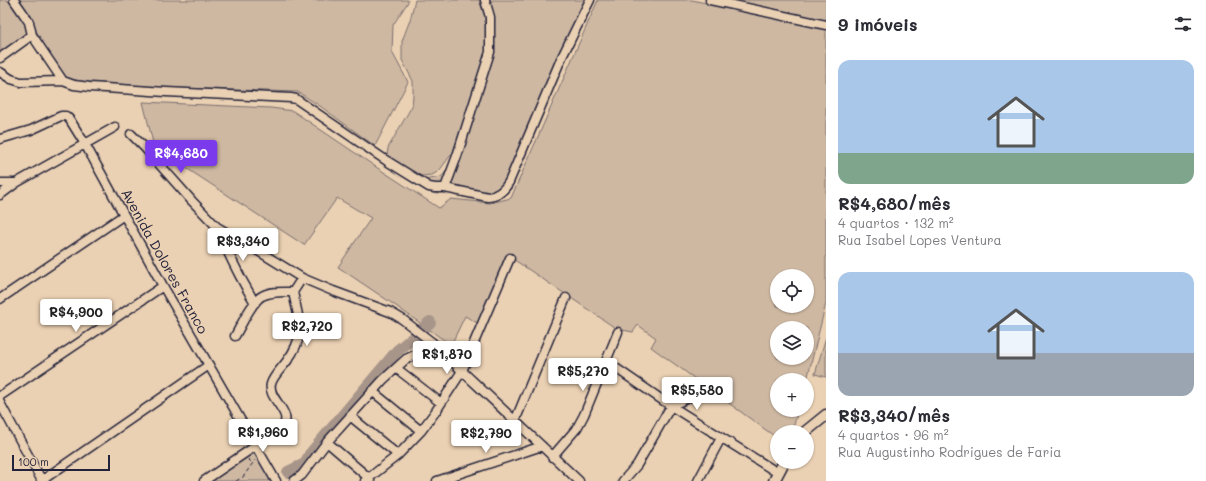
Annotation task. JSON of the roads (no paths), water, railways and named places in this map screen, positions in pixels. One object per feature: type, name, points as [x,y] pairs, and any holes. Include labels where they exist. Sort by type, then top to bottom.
[{"type":"main road","points":[[814,425],[826,415]]},
{"type":"street","points":[[14,0],[24,13],[32,35],[63,81]]},
{"type":"street","points":[[445,188],[457,156],[490,52],[490,17],[485,0]]},
{"type":"street","points":[[0,72],[11,79],[21,82],[63,81],[74,85],[90,87],[296,99],[387,161],[429,187],[445,188],[488,197],[495,196],[506,189],[561,59],[590,0]]},
{"type":"street","points":[[710,0],[826,25]]},
{"type":"street","points":[[0,58],[32,35]]},
{"type":"street","name":"Avenida Dolores Franco","points":[[0,139],[31,130],[61,116],[66,116],[70,120],[85,144],[208,365],[276,481]]},
{"type":"street","points":[[0,195],[16,183],[115,127]]},
{"type":"street","points":[[131,134],[217,227],[302,278],[390,312],[402,319],[429,340],[579,481]]},
{"type":"street","points":[[0,183],[16,183]]},
{"type":"street","points":[[0,299],[124,215]]},
{"type":"street","points":[[217,227],[226,250],[254,303]]},
{"type":"street","points":[[327,442],[368,480],[398,455],[430,420],[462,371],[510,258]]},
{"type":"street","points":[[204,481],[282,428],[285,424],[286,420],[272,392],[271,385],[275,377],[294,352],[299,341],[301,330],[293,292],[302,278]]},
{"type":"street","points":[[0,396],[164,286]]},
{"type":"street","points":[[235,336],[254,303],[261,296],[280,292],[293,292]]},
{"type":"street","points":[[515,421],[566,298]]},
{"type":"street","points":[[552,456],[567,441],[580,422],[618,332]]},
{"type":"street","points":[[294,481],[302,475],[327,442],[372,391],[406,359],[417,354],[429,340]]},
{"type":"street","points":[[606,362],[722,438],[776,477]]},
{"type":"street","points":[[1,407],[41,481],[208,365]]},
{"type":"street","points":[[396,368],[441,403]]},
{"type":"street","points":[[372,391],[421,431]]},
{"type":"street","points":[[623,481],[637,464],[671,406],[703,391]]},
{"type":"street","points":[[350,416],[398,455]]},
{"type":"street","points":[[698,481],[722,438]]},
{"type":"street","points":[[437,481],[542,446]]},
{"type":"waterway","points":[[288,472],[305,464],[310,454],[397,351],[430,322]]}]
